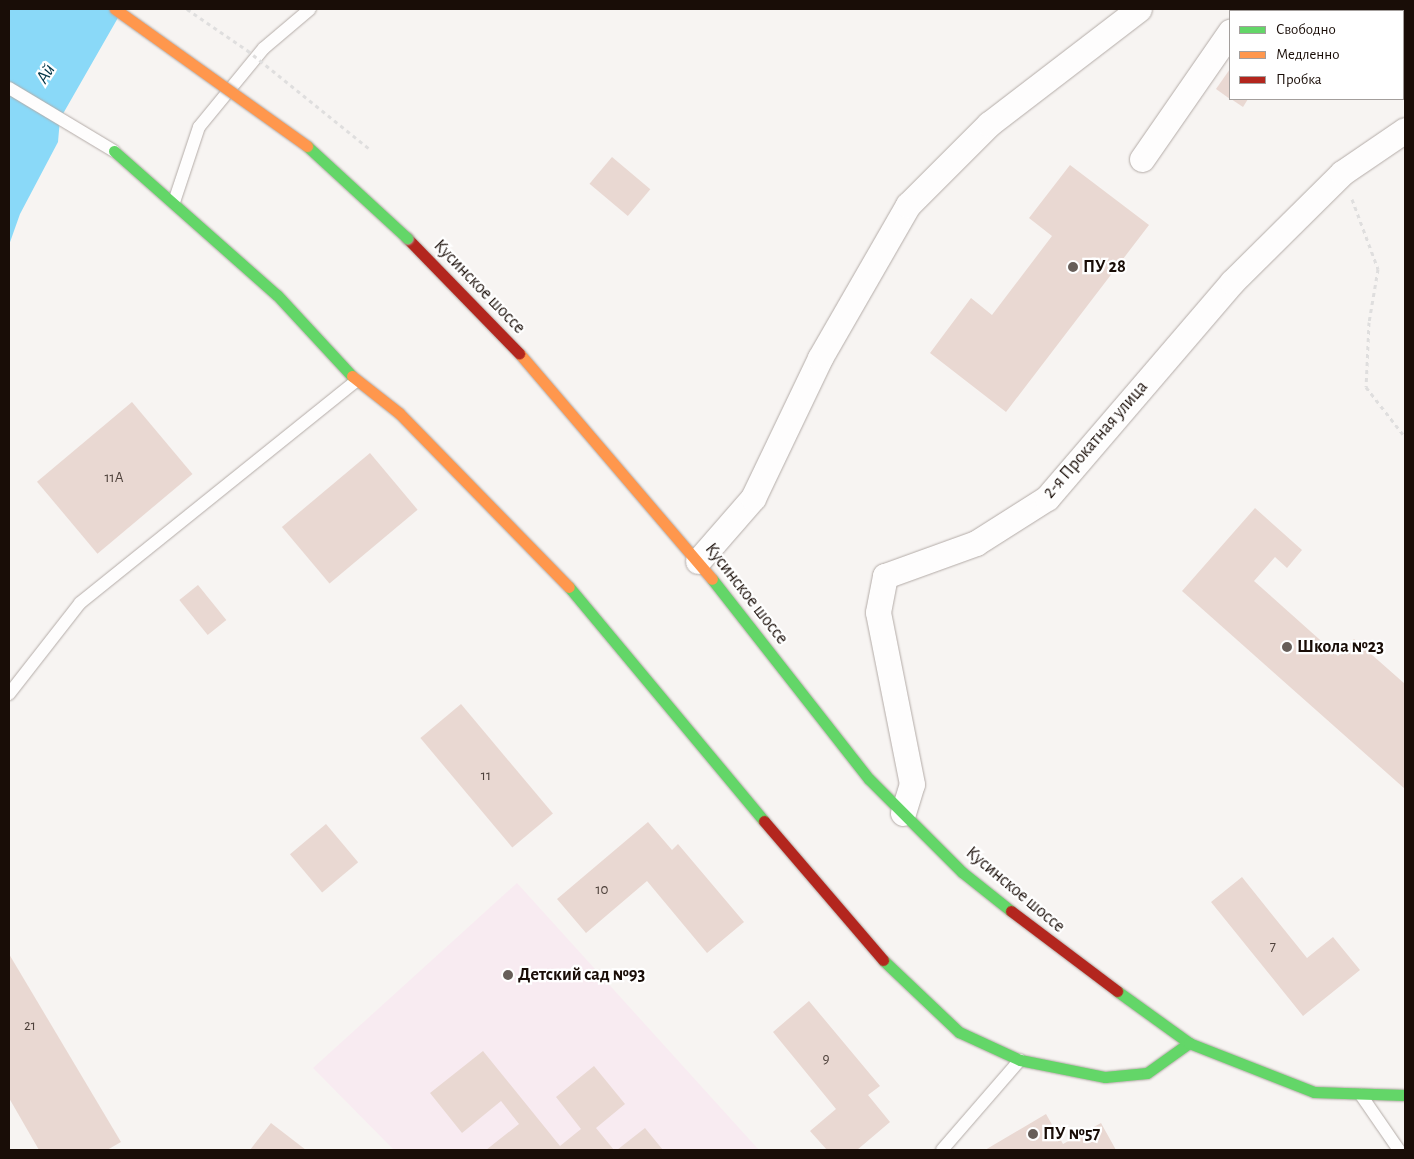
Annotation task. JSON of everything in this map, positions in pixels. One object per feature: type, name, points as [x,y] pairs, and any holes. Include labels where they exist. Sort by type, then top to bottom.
[{"type":"main road","name":"Кусинское шоссе","points":[[115,9],[310,149],[407,238],[546,382],[698,561],[870,779],[962,872],[1052,944],[1189,1043],[1314,1092],[1405,1095]]},
{"type":"main road","points":[[114,151],[278,295],[356,381],[399,413],[575,593],[700,750],[908,988],[959,1032],[1020,1060],[1105,1077],[1147,1074],[1189,1043]]},
{"type":"street","points":[[698,561],[753,498],[820,358],[908,205],[989,124],[1138,9]]},
{"type":"street","points":[[1142,159],[1229,33]]},
{"type":"street","name":"2-я Прокатная улица","points":[[903,812],[912,784],[878,612],[885,576],[976,544],[1047,498],[1232,282],[1342,173],[1405,130]]},
{"type":"lane","points":[[174,202],[199,127],[264,48],[310,9]]},
{"type":"lane","points":[[9,88],[114,151]]},
{"type":"lane","points":[[9,694],[80,603],[356,381]]},
{"type":"lane","points":[[942,1150],[1020,1060]]},
{"type":"lane","points":[[1360,1093],[1399,1150]]},
{"type":"path","points":[[187,9],[247,50],[371,150]]},
{"type":"path","points":[[1342,173],[1378,270],[1368,322],[1366,387],[1405,437]]},
{"type":"shaded area","name":"Детский сад №93","points":[[517,883],[759,1150],[394,1150],[313,1068]]},
{"type":"water","name":"Ай","points":[[9,9],[123,9],[60,119],[58,142],[20,214],[9,245]]},
{"type":"building","points":[[1289,9],[1290,10],[1272,10]]},
{"type":"building","points":[[1229,70],[1229,98],[1216,89]]},
{"type":"building","points":[[1232,100],[1247,100],[1243,107]]},
{"type":"building","points":[[612,157],[650,189],[628,216],[590,184]]},
{"type":"building","name":"ПУ 28","points":[[1070,165],[1149,225],[1006,412],[930,353],[971,298],[992,315],[1052,236],[1029,218]]},
{"type":"building","points":[[132,402],[192,474],[97,554],[37,482]]},
{"type":"building","points":[[370,453],[418,510],[329,584],[282,527]]},
{"type":"building","name":"Школа №23","points":[[1255,508],[1302,550],[1287,568],[1275,557],[1254,581],[1338,656],[1354,639],[1405,684],[1405,789],[1182,591]]},
{"type":"building","points":[[198,585],[226,620],[208,635],[179,600]]},
{"type":"building","points":[[461,704],[553,814],[512,848],[420,738]]},
{"type":"building","points":[[648,822],[672,850],[678,844],[744,922],[707,953],[647,881],[586,933],[557,899]]},
{"type":"building","points":[[326,824],[358,862],[322,893],[290,854]]},
{"type":"building","points":[[1242,877],[1307,958],[1333,937],[1360,970],[1303,1016],[1211,902]]},
{"type":"building","points":[[9,954],[121,1142],[107,1150],[39,1150],[9,1098]]},
{"type":"building","points":[[809,1001],[880,1086],[868,1095],[890,1122],[857,1150],[827,1150],[810,1131],[836,1109],[773,1032]]},
{"type":"building","points":[[483,1051],[560,1146],[581,1129],[556,1097],[594,1066],[625,1104],[596,1128],[614,1150],[486,1150],[519,1124],[501,1101],[462,1133],[430,1093]]},
{"type":"building","name":"ПУ №57","points":[[1046,1114],[1063,1144],[1101,1123],[1116,1150],[985,1150]]},
{"type":"building","points":[[271,1123],[306,1150],[250,1150]]},
{"type":"building","points":[[645,1128],[663,1150],[617,1150]]},
{"type":"traffic: fast","points":[[307,146],[407,238]]},
{"type":"traffic: fast","points":[[114,151],[277,295],[352,376]]},
{"type":"traffic: fast","points":[[712,579],[869,779],[962,872],[1011,911]]},
{"type":"traffic: fast","points":[[569,587],[764,821]]},
{"type":"traffic: fast","points":[[883,960],[959,1032],[1020,1060],[1105,1077],[1147,1073],[1189,1043]]},
{"type":"traffic: fast","points":[[1117,991],[1189,1043],[1314,1092],[1405,1095]]},
{"type":"traffic: slow","points":[[115,9],[307,146]]},
{"type":"traffic: slow","points":[[519,353],[712,579]]},
{"type":"traffic: slow","points":[[352,376],[399,413],[569,587]]},
{"type":"traffic: jam","points":[[407,238],[519,353]]},
{"type":"traffic: jam","points":[[764,821],[883,960]]},
{"type":"traffic: jam","points":[[1011,911],[1117,991]]},
{"type":"place","name":"ПУ 28","points":[[1073,267]]},
{"type":"place","name":"Школа №23","points":[[1287,647]]},
{"type":"place","name":"Детский сад №93","points":[[508,975]]},
{"type":"place","name":"ПУ №57","points":[[1033,1134]]}]
